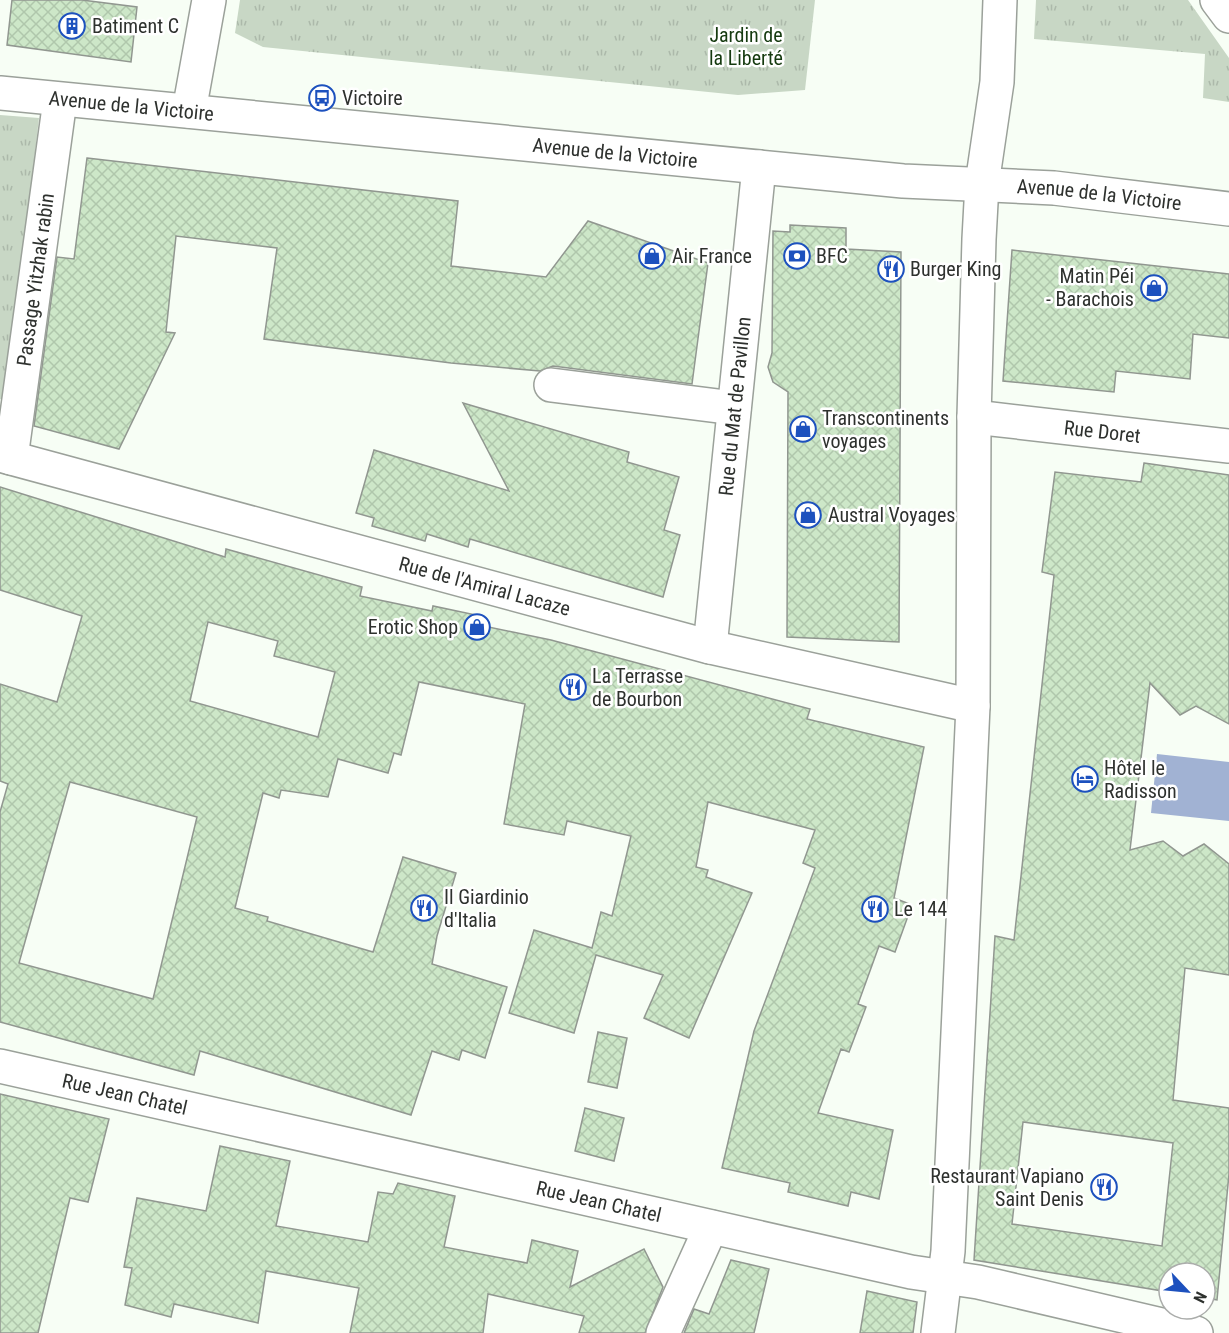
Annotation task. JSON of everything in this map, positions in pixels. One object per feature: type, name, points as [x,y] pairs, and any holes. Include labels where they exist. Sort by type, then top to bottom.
[{"type":"street","points":[[189,111],[209,0]]},
{"type":"street","points":[[938,1333],[946,1276],[973,706],[974,417],[982,184],[996,92],[1000,0]]},
{"type":"street","points":[[1217,0],[1229,16]]},
{"type":"street","name":"Avenue de la Victoire","points":[[0,93],[903,181],[1054,188],[1229,209]]},
{"type":"street","name":"Passage Yitzhak rabin","points":[[5,457],[60,100]]},
{"type":"street","name":"Rue du Mat de Pavillon","points":[[710,647],[759,167]]},
{"type":"street","points":[[551,385],[734,408]]},
{"type":"street","name":"Rue Doret","points":[[974,417],[1229,446]]},
{"type":"street","name":"Rue de l'Amiral Lacaze","points":[[5,457],[710,647],[973,706]]},
{"type":"street","name":"Rue Jean Chatel","points":[[0,1066],[911,1272],[946,1276],[1196,1333]]},
{"type":"street","points":[[663,1333],[711,1227]]},
{"type":"green space","name":"Jardin de la Liberté","points":[[240,0],[815,0],[805,90],[738,95],[263,47],[235,33]]},
{"type":"green space","points":[[1036,0],[1188,0],[1229,58],[1229,102],[1203,98],[1205,54],[1034,39]]},
{"type":"green space","points":[[0,115],[39,118],[6,401],[0,399]]},
{"type":"water","points":[[1157,754],[1229,762],[1229,821],[1151,813]]},
{"type":"building","name":"Batiment C","points":[[12,0],[82,0],[137,7],[131,62],[7,45]]},
{"type":"building","points":[[87,158],[458,201],[451,266],[546,277],[588,221],[708,263],[692,384],[553,366],[540,371],[451,363],[264,339],[277,248],[176,236],[166,332],[175,333],[119,449],[34,426],[57,257],[74,259]]},
{"type":"building","points":[[790,225],[846,228],[846,249],[901,252],[899,642],[787,637],[788,392],[773,382],[768,367],[772,353],[773,231],[790,232]]},
{"type":"building","points":[[1012,250],[1229,274],[1229,338],[1193,334],[1190,379],[1116,371],[1114,392],[1003,381]]},
{"type":"building","points":[[463,403],[629,452],[627,462],[679,477],[664,530],[680,535],[663,597],[470,539],[468,547],[427,534],[425,541],[372,526],[374,518],[356,513],[374,450],[509,491]]},
{"type":"building","points":[[1144,463],[1229,475],[1229,724],[1196,706],[1180,715],[1150,683],[1130,850],[1163,841],[1183,856],[1204,844],[1229,864],[1229,975],[1185,968],[1173,1100],[1229,1108],[1229,1174],[1217,1300],[1217,1261],[1157,1261],[1157,1290],[974,1260],[995,936],[1014,940],[1054,575],[1042,572],[1055,472],[1141,482]],"holes":[[[1023,1122],[1173,1143],[1162,1246],[1012,1224]]]},
{"type":"building","points":[[0,487],[225,557],[226,549],[362,587],[360,596],[432,611],[433,606],[476,615],[474,624],[551,640],[810,709],[807,719],[924,747],[894,898],[912,905],[895,952],[879,946],[858,1004],[866,1007],[849,1052],[841,1049],[818,1113],[893,1130],[879,1199],[851,1192],[848,1206],[788,1192],[790,1183],[722,1168],[754,1031],[815,868],[803,863],[815,830],[708,802],[696,867],[708,870],[706,877],[752,893],[689,1038],[644,1018],[663,975],[596,955],[574,1033],[509,1013],[534,930],[592,948],[601,912],[612,916],[631,836],[567,821],[564,835],[504,824],[525,704],[419,682],[401,755],[394,753],[388,773],[338,759],[328,797],[281,790],[279,798],[263,793],[235,908],[268,917],[267,921],[373,952],[403,857],[456,873],[437,936],[432,964],[507,987],[485,1058],[462,1050],[459,1060],[432,1051],[411,1115],[200,1051],[194,1075],[0,1022],[0,812],[8,784],[0,781],[0,684],[57,702],[82,616],[0,590]],"holes":[[[208,622],[278,641],[274,656],[335,672],[318,737],[190,701]],[[70,782],[197,817],[153,999],[19,963]]]},
{"type":"building","points":[[598,1032],[627,1038],[617,1088],[588,1082]]},
{"type":"building","points":[[0,1094],[109,1119],[88,1202],[70,1198],[38,1333],[0,1333]]},
{"type":"building","points":[[585,1108],[624,1118],[614,1161],[575,1151]]},
{"type":"building","points":[[220,1146],[290,1161],[276,1226],[368,1242],[378,1192],[393,1194],[398,1183],[455,1196],[444,1247],[527,1263],[532,1240],[578,1251],[570,1287],[644,1249],[663,1287],[645,1333],[579,1333],[584,1316],[488,1294],[483,1333],[350,1333],[359,1288],[266,1271],[258,1323],[174,1304],[171,1317],[125,1305],[132,1268],[124,1267],[137,1198],[206,1211]]},
{"type":"building","points":[[731,1260],[769,1269],[754,1333],[684,1333],[694,1309],[709,1314]]},
{"type":"building","points":[[867,1291],[917,1302],[913,1333],[860,1333]]},
{"type":"place","name":"Batiment C","points":[[72,26]]},
{"type":"place","name":"Victoire","points":[[322,98]]},
{"type":"place","name":"Air France","points":[[652,256]]},
{"type":"place","name":"BFC","points":[[797,256]]},
{"type":"place","name":"Burger King","points":[[891,269]]},
{"type":"place","name":"Matin Péi - Barachois","points":[[1154,288]]},
{"type":"place","name":"Transcontinents voyages","points":[[803,429]]},
{"type":"place","name":"Austral Voyages","points":[[808,515]]},
{"type":"place","name":"Erotic Shop","points":[[477,627]]},
{"type":"place","name":"La Terrasse de Bourbon","points":[[573,687]]},
{"type":"place","name":"Hôtel le Radisson","points":[[1085,779]]},
{"type":"place","name":"Il Giardinio d'Italia","points":[[424,908]]},
{"type":"place","name":"Le 144","points":[[875,909]]},
{"type":"place","name":"Restaurant Vapiano Saint Denis","points":[[1104,1187]]}]
